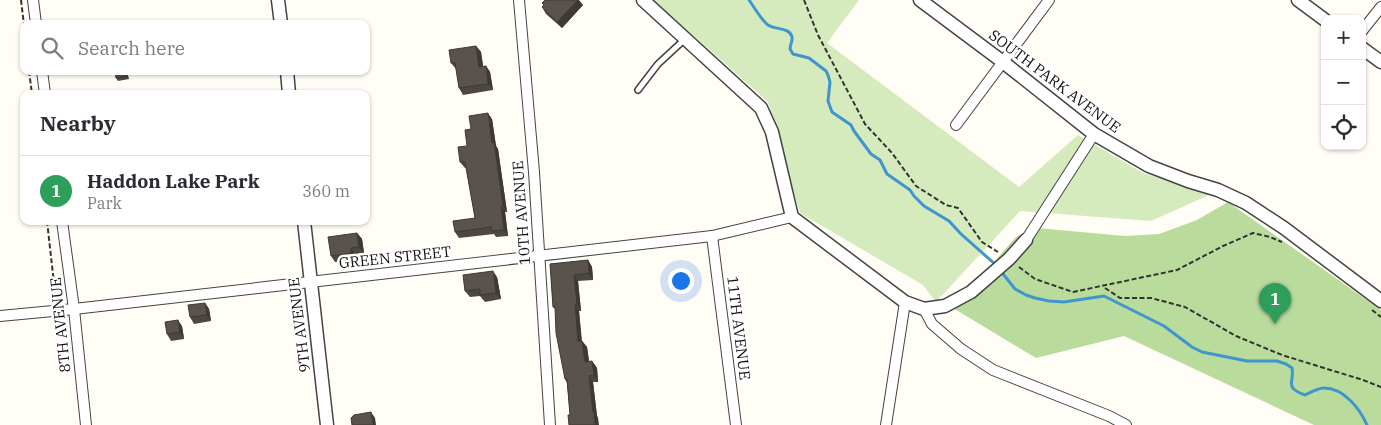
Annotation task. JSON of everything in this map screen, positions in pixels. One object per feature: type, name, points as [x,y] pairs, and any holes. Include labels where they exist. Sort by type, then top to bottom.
[{"type":"street","points":[[33,0],[36,20]]},
{"type":"street","points":[[278,0],[280,20]]},
{"type":"street","name":"10TH AVENUE","points":[[519,0],[533,163],[550,425]]},
{"type":"street","points":[[643,0],[761,108],[772,132],[792,217],[906,302],[924,309],[945,306],[971,292],[1006,261],[1026,240],[1094,134]]},
{"type":"street","name":"SOUTH PARK AVENUE","points":[[920,0],[1003,62],[1094,134],[1149,166],[1218,190],[1246,203],[1284,228],[1381,301]]},
{"type":"street","points":[[956,125],[1049,0]]},
{"type":"street","points":[[1298,0],[1321,17]]},
{"type":"street","points":[[1366,26],[1381,7]]},
{"type":"street","points":[[1366,51],[1381,62]]},
{"type":"street","points":[[43,75],[44,90]]},
{"type":"street","points":[[287,75],[289,90]]},
{"type":"street","name":"GREEN STREET","points":[[0,316],[712,236],[792,217]]},
{"type":"street","name":"8TH AVENUE","points":[[63,225],[74,309],[86,425]]},
{"type":"street","name":"9TH AVENUE","points":[[304,225],[327,425]]},
{"type":"street","name":"11TH AVENUE","points":[[712,236],[736,425]]},
{"type":"street","points":[[886,425],[906,302]]},
{"type":"street","points":[[924,309],[932,324],[961,349],[993,370],[1109,416],[1126,425]]},
{"type":"lane","points":[[638,90],[658,64],[686,38]]},
{"type":"path","points":[[21,0],[23,20]]},
{"type":"path","points":[[804,0],[818,35],[865,124],[892,153],[916,186],[946,205],[958,208],[982,242],[1006,261],[1035,279],[1073,292],[1177,270],[1253,233],[1282,242]]},
{"type":"path","points":[[30,75],[31,90]]},
{"type":"path","points":[[47,225],[56,304]]},
{"type":"path","points":[[1105,288],[1120,298],[1151,298],[1185,307],[1236,336],[1282,355],[1381,387]]},
{"type":"path","points":[[1366,306],[1381,317]]},
{"type":"green space","points":[[654,0],[859,0],[827,43],[1019,187],[1078,135],[1143,173],[1211,194],[1151,221],[1020,211],[936,302],[923,285],[800,213],[768,102]]},
{"type":"green space","points":[[1228,202],[1381,310],[1381,425],[1314,425],[1124,336],[1036,358],[953,308],[1016,237],[1037,228],[1125,236],[1159,234],[1197,220]]},
{"type":"building","points":[[545,0],[578,0],[557,22],[542,7],[544,5],[542,3]]},
{"type":"building","points":[[476,46],[479,67],[486,66],[488,84],[459,88],[455,63],[451,63],[449,50]]},
{"type":"building","points":[[116,75],[127,75],[127,76],[116,78]]},
{"type":"building","points":[[488,113],[503,206],[501,206],[504,230],[492,231],[491,227],[455,232],[453,221],[475,218],[465,162],[460,162],[458,147],[467,146],[465,130],[471,129],[469,116]]},
{"type":"building","points":[[357,233],[359,247],[351,248],[351,253],[331,256],[328,237]]},
{"type":"building","points":[[588,260],[589,273],[574,275],[577,305],[575,305],[578,341],[582,341],[585,362],[592,361],[594,375],[589,376],[595,425],[569,425],[567,379],[565,379],[556,333],[550,264]]},
{"type":"building","points":[[493,271],[496,293],[480,295],[480,289],[465,291],[463,275]]},
{"type":"building","points":[[205,303],[207,315],[190,317],[188,305]]},
{"type":"building","points":[[178,320],[180,332],[167,334],[165,322]]},
{"type":"building","points":[[371,412],[373,425],[352,425],[351,418],[354,415]]},
{"type":"waterway","points":[[749,0],[768,25],[785,30],[791,34],[790,49],[793,54],[809,58],[826,71],[830,82],[828,101],[832,112],[851,125],[871,154],[880,160],[887,174],[910,190],[924,206],[949,221],[996,265]]},
{"type":"waterway","points":[[1000,270],[1015,289],[1035,298],[1064,302],[1104,296],[1164,326],[1192,347],[1202,352],[1247,361],[1277,361],[1286,364],[1292,368],[1291,384],[1294,389],[1305,395],[1322,388],[1331,389],[1345,395],[1356,406],[1367,425]]},
{"type":"place","name":"Haddon Lake Park","points":[[1275,324]]}]
